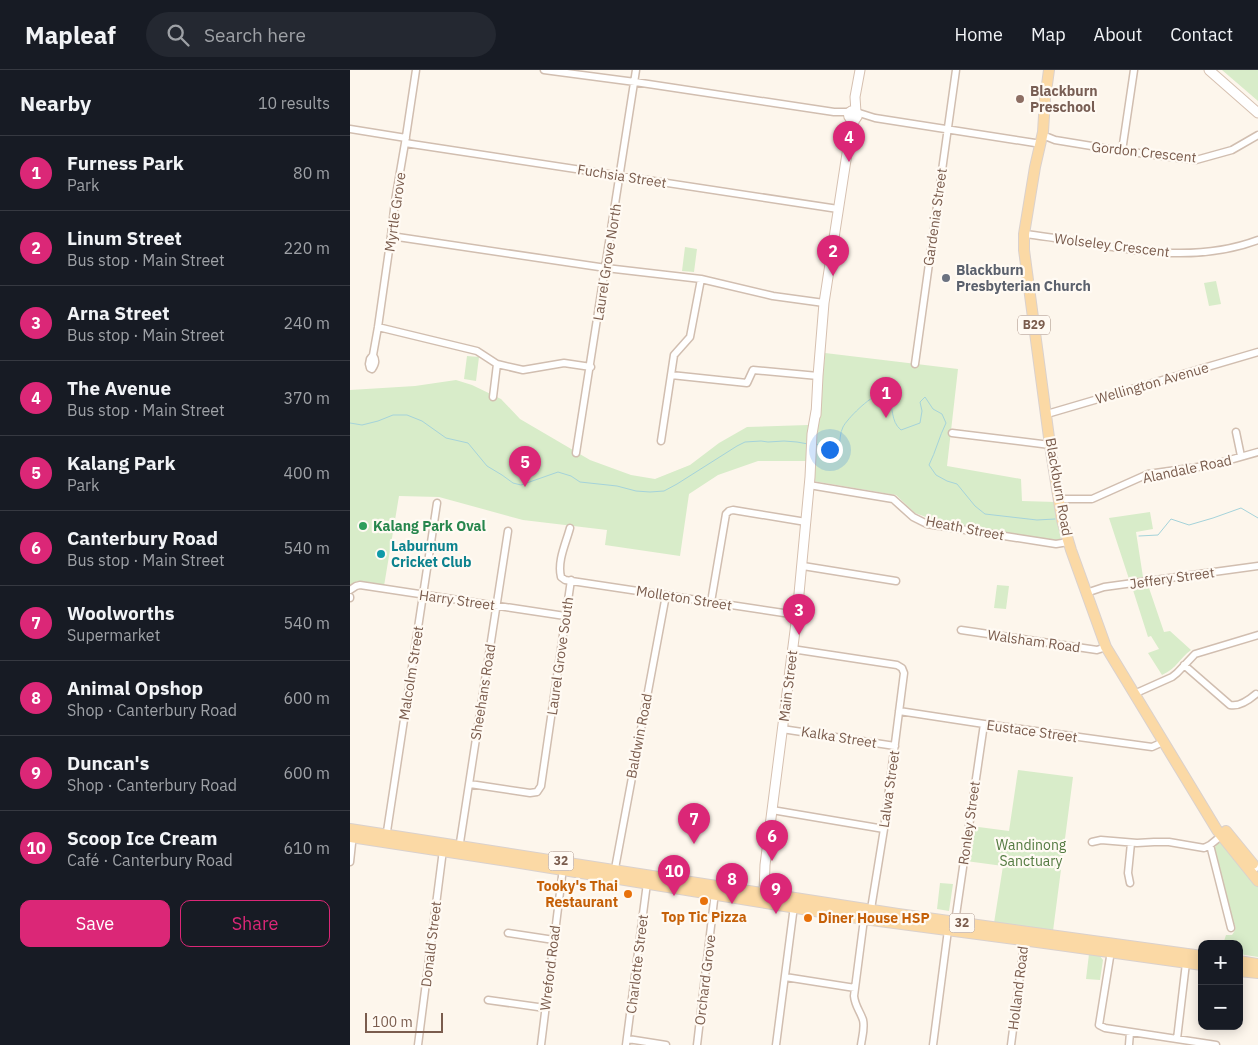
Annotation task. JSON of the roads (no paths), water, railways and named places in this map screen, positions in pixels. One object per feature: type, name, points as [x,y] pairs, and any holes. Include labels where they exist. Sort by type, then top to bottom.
[{"type":"main road","name":"Blackburn Road","points":[[1049,70],[1040,141],[1024,234],[1025,257],[1062,520],[1068,542],[1106,647],[1203,806],[1239,858],[1256,869]]},
{"type":"main road","name":"32","points":[[352,833],[716,890]]},
{"type":"main road","name":"Blackburn Road","points":[[1224,834],[1235,842],[1256,869],[1258,881]]},
{"type":"main road","points":[[1235,842],[1239,858]]},
{"type":"main road","name":"32","points":[[614,874],[646,883],[761,895],[864,919],[1025,936],[1198,964]]},
{"type":"main road","name":"32","points":[[795,902],[871,909],[952,927]]},
{"type":"main road","name":"32","points":[[1108,949],[1198,956]]},
{"type":"main road","points":[[1243,962],[1258,964]]},
{"type":"main road","points":[[1243,971],[1258,973]]},
{"type":"street","name":"Myrtle Grove","points":[[373,355],[416,70]]},
{"type":"street","points":[[544,70],[1040,141]]},
{"type":"street","name":"Laurel Grove North","points":[[576,453],[591,367],[636,70]]},
{"type":"street","name":"Main Street","points":[[761,895],[766,883],[765,865],[798,615],[824,303],[860,70]]},
{"type":"street","name":"Gardenia Street","points":[[915,364],[956,70]]},
{"type":"street","points":[[1122,152],[1134,70]]},
{"type":"street","points":[[1209,70],[1258,113]]},
{"type":"street","name":"Fuchsia Street","points":[[350,129],[405,141],[838,209]]},
{"type":"street","name":"Gordon Crescent","points":[[1040,141],[1048,138],[1122,152],[1196,160],[1232,150],[1258,135]]},
{"type":"street","name":"Wolseley Crescent","points":[[1024,234],[1168,254],[1210,252],[1258,240]]},
{"type":"street","points":[[391,236],[606,268],[701,279],[772,296],[824,303]]},
{"type":"street","points":[[661,441],[674,355],[690,337],[701,279]]},
{"type":"street","points":[[378,328],[477,351],[497,364],[524,370],[564,363],[591,367]]},
{"type":"street","name":"Wellington Avenue","points":[[1046,414],[1258,352]]},
{"type":"street","points":[[493,397],[497,364]]},
{"type":"street","points":[[671,375],[747,383],[753,370],[818,376]]},
{"type":"street","points":[[1236,432],[1241,456]]},
{"type":"street","points":[[952,433],[1050,445]]},
{"type":"street","name":"Alandale Road","points":[[1059,499],[1092,499],[1148,474],[1212,466],[1258,452]]},
{"type":"street","name":"Heath Street","points":[[810,481],[893,499],[913,517],[927,524],[1056,544],[1068,542]]},
{"type":"street","name":"Malcolm Street","points":[[386,839],[437,503]]},
{"type":"street","points":[[712,602],[726,514],[729,511],[733,510],[806,522]]},
{"type":"street","name":"Laurel Grove South","points":[[470,784],[530,793],[538,792],[541,786],[570,580],[565,580],[561,577],[560,572],[562,554],[570,528]]},
{"type":"street","name":"Sheehans Road","points":[[459,850],[508,531]]},
{"type":"street","points":[[803,566],[896,581]]},
{"type":"street","name":"Jeffery Street","points":[[1086,593],[1104,588],[1258,566]]},
{"type":"street","name":"Molleton Street","points":[[570,580],[798,615]]},
{"type":"street","name":"Harry Street","points":[[350,590],[360,585],[565,616]]},
{"type":"street","name":"Baldwin Road","points":[[614,874],[666,594]]},
{"type":"street","name":"Walsham Road","points":[[961,630],[1097,650],[1106,647]]},
{"type":"street","points":[[1134,694],[1172,677],[1195,654],[1258,635]]},
{"type":"street","name":"Lalwa Street","points":[[792,649],[897,665],[902,668],[904,673],[884,829],[871,909]]},
{"type":"street","points":[[1184,666],[1230,705],[1237,705],[1256,694]]},
{"type":"street","name":"Eustace Street","points":[[899,711],[1152,747],[1163,742]]},
{"type":"street","name":"Ronley Street","points":[[933,1045],[984,724]]},
{"type":"street","name":"Kalka Street","points":[[782,728],[895,746]]},
{"type":"street","points":[[772,810],[884,829]]},
{"type":"street","points":[[350,862],[352,833]]},
{"type":"street","points":[[1092,842],[1106,840],[1131,843],[1169,842],[1204,848],[1224,834]]},
{"type":"street","points":[[1130,883],[1128,873],[1131,843]]},
{"type":"street","points":[[1210,845],[1230,928]]},
{"type":"street","name":"Donald Street","points":[[418,1045],[443,847]]},
{"type":"street","name":"Wreford Road","points":[[541,1045],[563,866]]},
{"type":"street","name":"Charlotte Street","points":[[627,1042],[646,883]]},
{"type":"street","name":"Orchard Grove","points":[[696,1045],[716,890]]},
{"type":"street","points":[[776,1045],[795,902]]},
{"type":"street","points":[[861,1045],[863,1026],[854,996],[864,919],[871,909]]},
{"type":"street","points":[[508,933],[554,940]]},
{"type":"street","name":"Holland Road","points":[[1011,1045],[1025,936]]},
{"type":"street","points":[[1108,949],[1108,970],[1099,1025],[1105,1028],[1216,1045]]},
{"type":"street","points":[[1177,1039],[1186,963]]},
{"type":"street","points":[[785,977],[855,988]]},
{"type":"street","points":[[488,1000],[545,1008]]},
{"type":"street","points":[[1128,1045],[1130,1032]]},
{"type":"street","points":[[627,1042],[666,1045]]},
{"type":"waterway","points":[[814,444],[839,447],[841,432],[845,423],[865,403],[879,395],[888,396],[895,422],[901,430],[920,423],[922,411],[920,402],[925,397],[933,409],[942,414],[946,423],[929,465],[936,475],[957,484],[975,506],[985,514],[1037,520],[1055,519]]},
{"type":"waterway","points":[[350,423],[362,425],[393,415],[407,415],[422,421],[446,438],[468,443],[487,466],[513,483],[521,485],[558,472],[571,476],[580,482],[650,492],[664,491],[745,442],[784,441],[808,444]]},
{"type":"waterway","points":[[1139,536],[1158,535],[1171,519],[1189,525],[1241,508],[1258,518]]},
{"type":"place","name":"Blackburn Preschool","points":[[1020,99]]},
{"type":"place","name":"The Avenue","points":[[849,162]]},
{"type":"place","name":"Linum Street","points":[[833,276]]},
{"type":"place","name":"Blackburn Presbyterian Church","points":[[946,278]]},
{"type":"place","name":"Furness Park","points":[[886,418]]},
{"type":"place","name":"Kalang Park","points":[[525,487]]},
{"type":"place","name":"Kalang Park Oval","points":[[363,526]]},
{"type":"place","name":"Laburnum Cricket Club","points":[[381,554]]},
{"type":"place","name":"Arna Street","points":[[799,635]]},
{"type":"place","name":"Woolworths","points":[[694,844]]},
{"type":"place","name":"Canterbury Road","points":[[772,861]]},
{"type":"place","name":"Tooky's Thai Restaurant","points":[[628,894]]},
{"type":"place","name":"Scoop Ice Cream","points":[[674,896]]},
{"type":"place","name":"Top Tic Pizza","points":[[704,901]]},
{"type":"place","name":"Animal Opshop","points":[[732,904]]},
{"type":"place","name":"Duncan's","points":[[776,914]]},
{"type":"place","name":"Diner House HSP","points":[[808,918]]},
{"type":"park label","name":"Wandinong Sanctuary","points":[[1031,854]]}]
